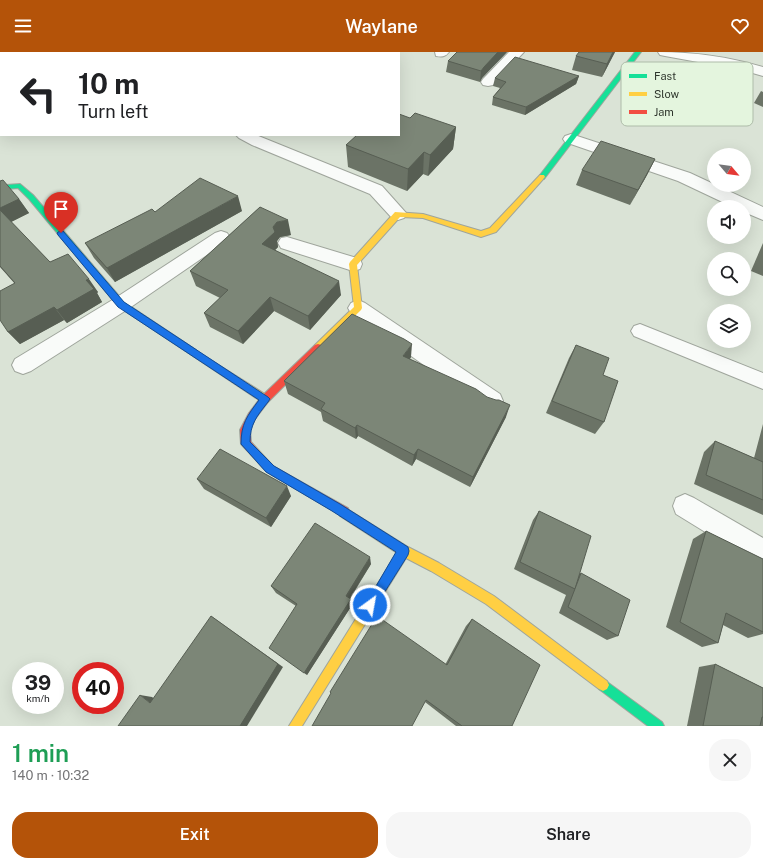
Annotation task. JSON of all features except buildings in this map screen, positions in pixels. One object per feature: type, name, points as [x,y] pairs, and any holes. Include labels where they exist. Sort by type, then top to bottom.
[{"type":"street","points":[[488,82],[517,52]]},
{"type":"street","points":[[630,62],[638,52]]},
{"type":"street","points":[[665,52],[721,62]]},
{"type":"street","points":[[753,69],[763,72]]},
{"type":"street","points":[[257,138],[376,190],[398,214],[423,216],[481,234],[493,230],[537,183],[621,74]]},
{"type":"street","points":[[571,139],[684,177],[763,214]]},
{"type":"street","points":[[0,190],[6,187],[20,186],[121,304],[265,399]]},
{"type":"street","points":[[398,214],[353,264],[358,308],[492,401]]},
{"type":"street","points":[[23,365],[121,304],[221,237]]},
{"type":"street","points":[[287,243],[353,264]]},
{"type":"street","points":[[358,308],[265,399],[252,416],[245,430],[246,444],[270,469],[336,507],[404,551],[435,567],[490,600],[658,726]]},
{"type":"street","points":[[685,506],[763,553]]},
{"type":"street","points":[[295,726],[404,551]]},
{"type":"lane","points":[[640,331],[763,381]]},
{"type":"traffic: fast","points":[[630,62],[638,52]]},
{"type":"traffic: fast","points":[[542,177],[621,74]]},
{"type":"traffic: fast","points":[[0,190],[6,187],[20,186],[31,197],[121,304],[193,352]]},
{"type":"traffic: fast","points":[[603,685],[658,726]]},
{"type":"traffic: slow","points":[[318,347],[358,308],[353,264],[398,214],[423,216],[481,234],[493,230],[542,177]]},
{"type":"traffic: slow","points":[[193,352],[265,399]]},
{"type":"traffic: slow","points":[[295,726],[404,551],[344,512]]},
{"type":"traffic: slow","points":[[404,551],[435,567],[490,600],[603,685]]},
{"type":"traffic: jam","points":[[318,347],[265,399],[252,416],[245,430],[246,444],[270,469],[344,512]]},
{"type":"route","points":[[61,233],[121,304],[265,399],[252,416],[245,430],[246,444],[270,469],[336,507],[404,551],[370,605]]}]
